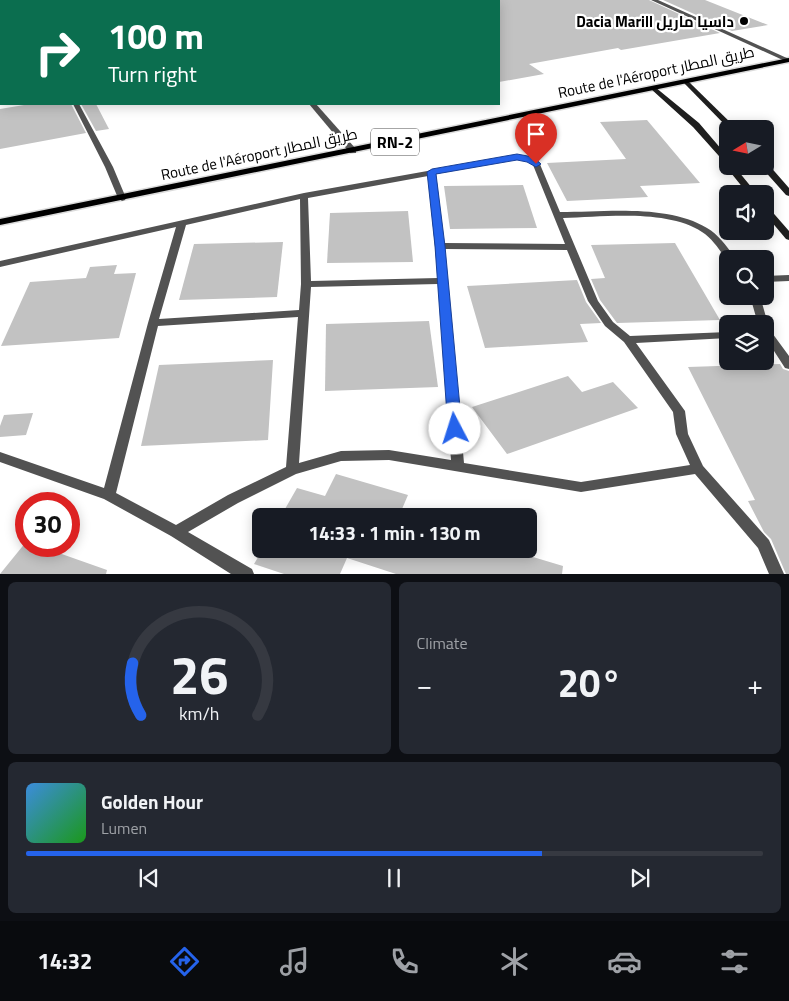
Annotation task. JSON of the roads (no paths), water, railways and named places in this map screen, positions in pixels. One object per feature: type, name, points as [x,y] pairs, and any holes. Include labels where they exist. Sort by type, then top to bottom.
[{"type":"main road","name":"Route de l'Aéroport طريق المطار","points":[[0,222],[788,60]]},
{"type":"main road","points":[[686,82],[723,120]]},
{"type":"main road","points":[[653,88],[696,125],[719,152]]},
{"type":"main road","points":[[737,175],[746,185]]},
{"type":"main road","points":[[773,175],[789,193]]},
{"type":"main road","points":[[774,220],[789,237]]},
{"type":"street","points":[[654,0],[788,60]]},
{"type":"street","points":[[77,105],[105,158],[122,198]]},
{"type":"street","points":[[313,105],[353,150]]},
{"type":"street","points":[[0,264],[304,196],[517,157],[529,159],[536,164],[593,301],[609,324],[628,340],[679,411],[682,434],[698,469],[764,544],[777,574]]},
{"type":"street","points":[[432,172],[458,466]]},
{"type":"street","points":[[292,470],[306,284],[304,196]]},
{"type":"street","points":[[558,215],[664,216],[685,220],[706,231],[724,250]]},
{"type":"street","points":[[109,495],[153,324],[182,223]]},
{"type":"street","points":[[440,246],[570,247]]},
{"type":"street","points":[[774,279],[789,278]]},
{"type":"street","points":[[306,284],[443,282]]},
{"type":"street","points":[[153,324],[304,313]]},
{"type":"street","points":[[628,340],[719,335]]},
{"type":"street","points":[[774,342],[789,365]]},
{"type":"street","points":[[176,532],[233,499],[292,470],[341,456],[389,455],[581,486],[698,469]]},
{"type":"street","points":[[0,457],[109,495],[246,574]]},
{"type":"place","name":"Dacia Marill داسيا ماريل","points":[[744,21]]}]
